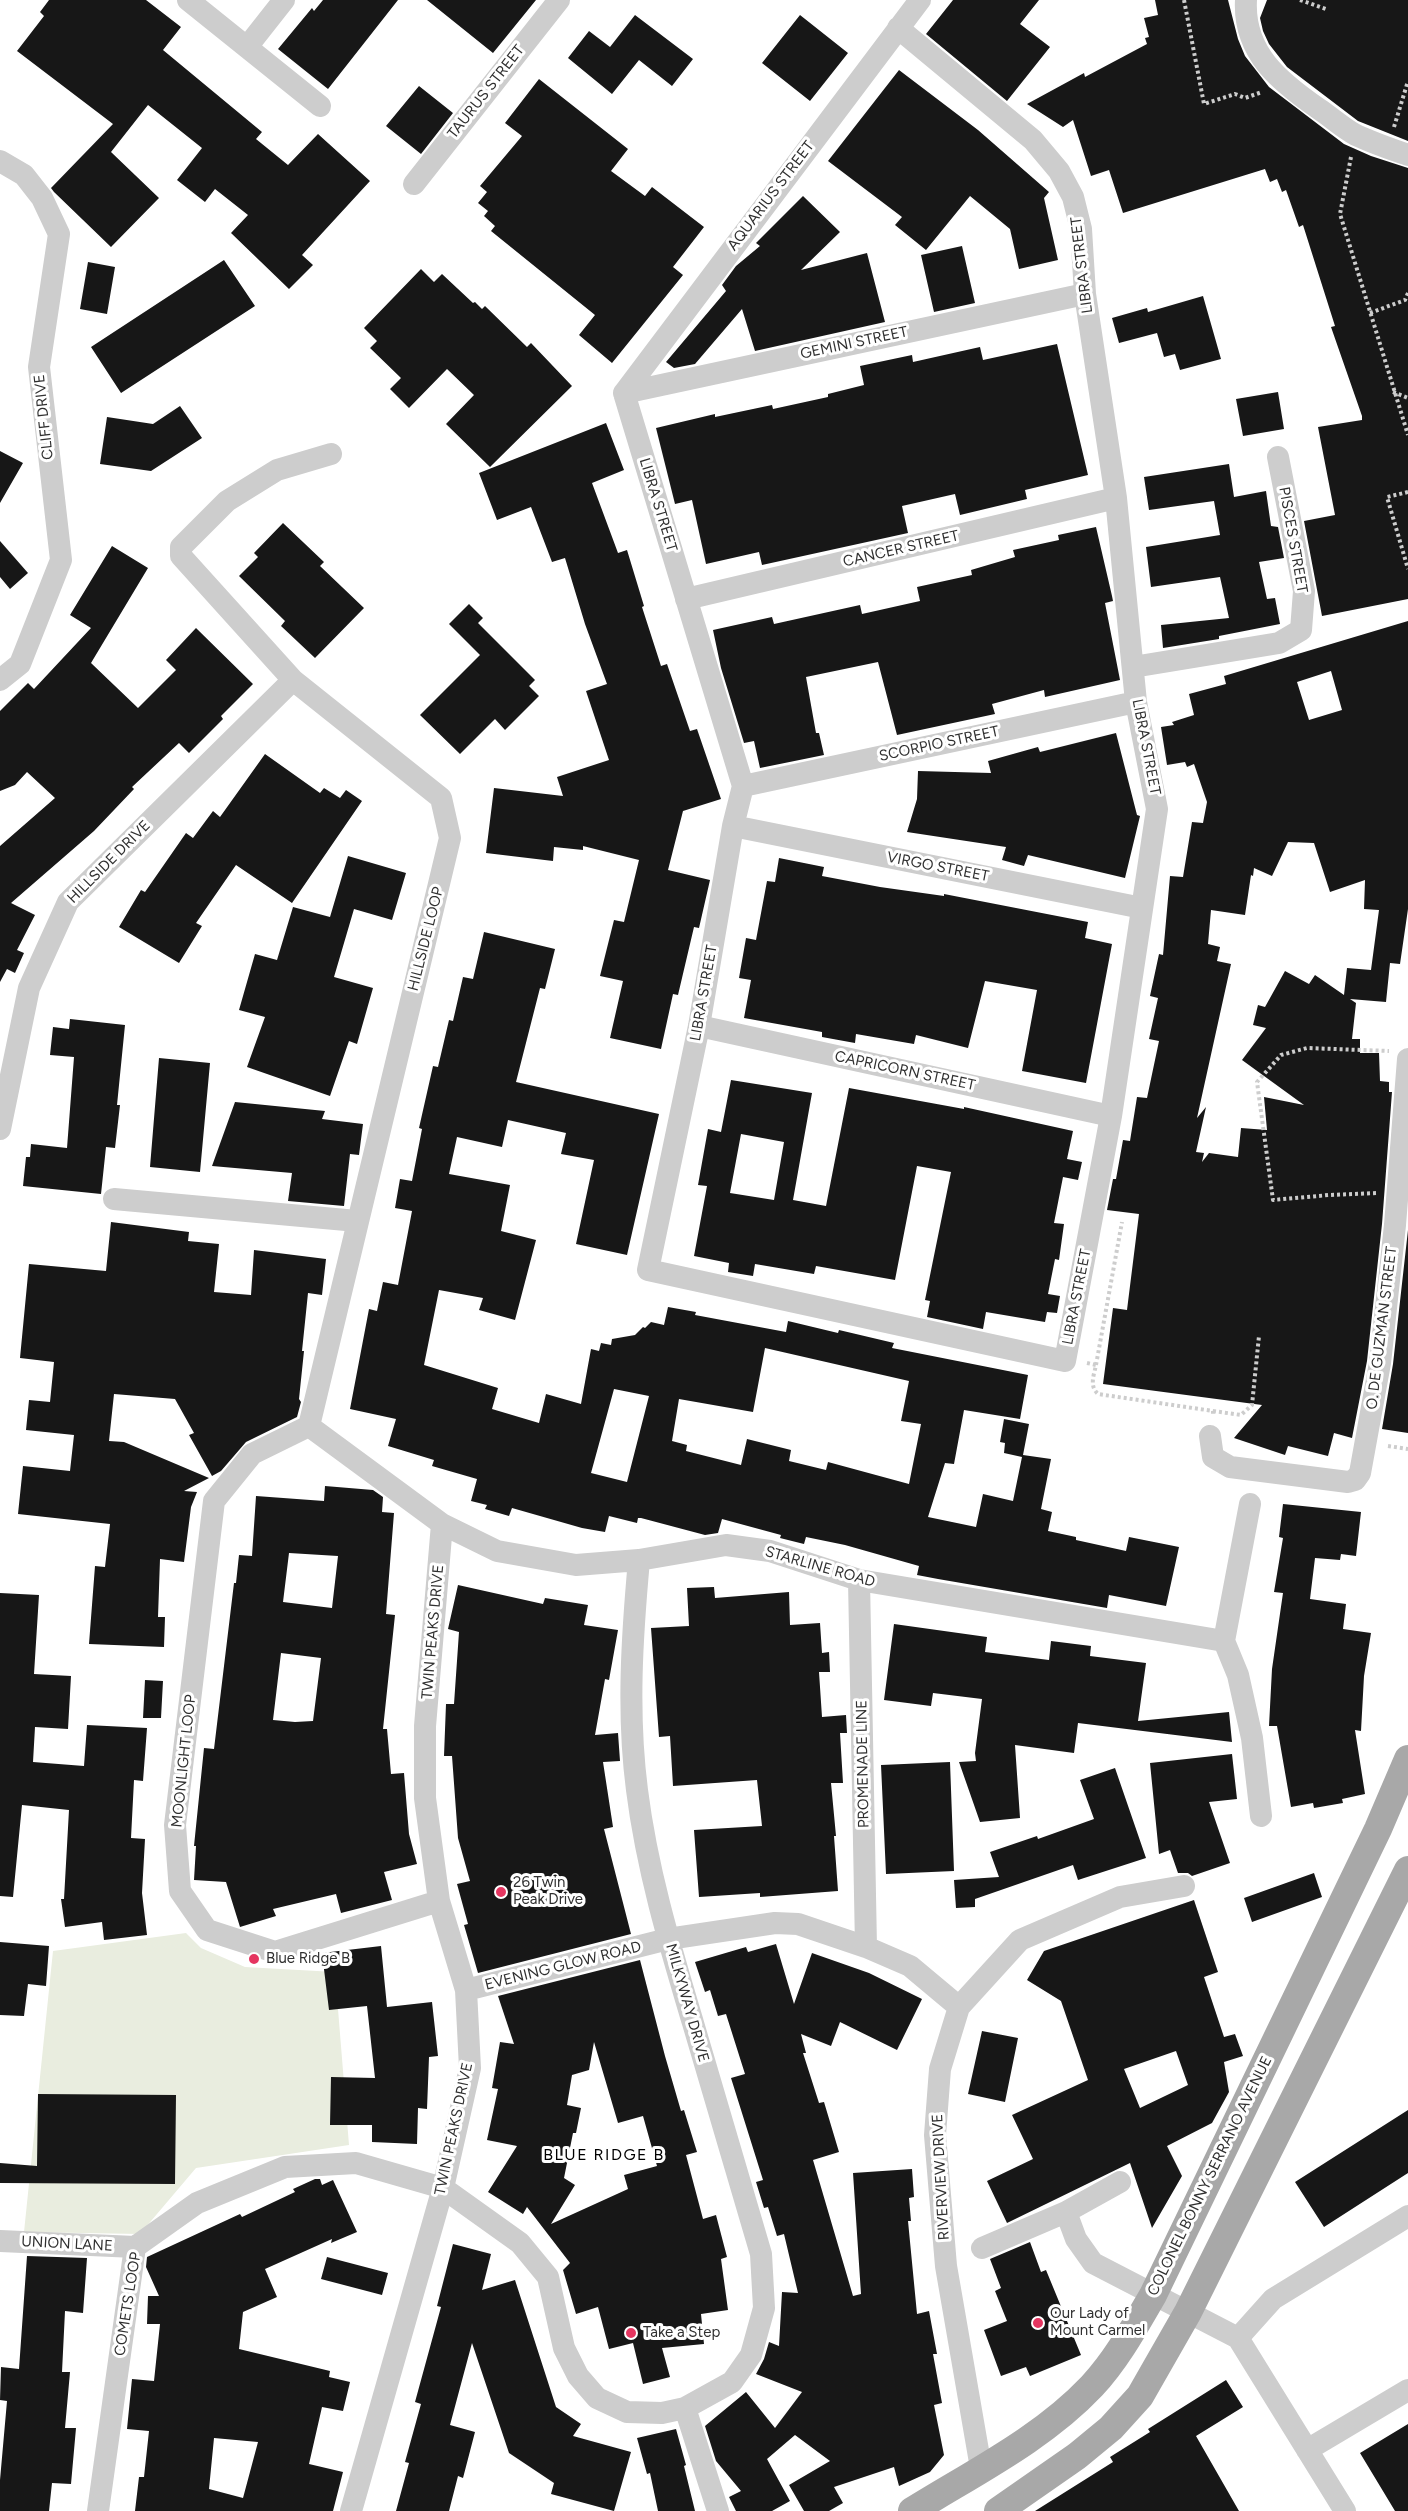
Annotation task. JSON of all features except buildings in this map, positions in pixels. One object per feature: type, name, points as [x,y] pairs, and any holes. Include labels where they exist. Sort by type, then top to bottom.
[{"type":"main road","name":"COLONEL BONNY SERRANO AVENUE","points":[[912,2511],[1034,2434],[1092,2386],[1122,2347],[1153,2295],[1378,1829],[1408,1759]]},
{"type":"main road","points":[[1000,2511],[1077,2456],[1111,2427],[1140,2396],[1188,2312],[1408,1870]]},
{"type":"street","points":[[247,47],[284,0]]},
{"type":"street","name":"TAURUS STREET","points":[[414,184],[559,0]]},
{"type":"street","name":"AQUARIUS STREET","points":[[624,393],[920,0]]},
{"type":"street","points":[[1246,0],[1253,40],[1265,64],[1283,84],[1356,135],[1398,151]]},
{"type":"street","points":[[190,9],[247,47],[320,106]]},
{"type":"street","name":"LIBRA STREET","points":[[624,393],[743,786],[733,826],[699,1026],[648,1270],[1065,1361],[1112,1116],[1157,809],[1136,702],[1116,498],[1085,294],[1081,229],[1072,197],[1059,171],[1033,140],[898,27]]},
{"type":"street","name":"CLIFF DRIVE","points":[[0,161],[24,175],[42,198],[59,234],[39,367],[61,560],[20,664],[0,680]]},
{"type":"street","name":"GEMINI STREET","points":[[624,393],[1085,294]]},
{"type":"street","name":"HILLSIDE LOOP","points":[[309,1426],[450,838],[441,798],[294,680],[181,556],[181,547],[227,501],[277,470],[332,454]]},
{"type":"street","name":"PISCES STREET","points":[[1133,667],[1279,643],[1301,630],[1304,591],[1278,457]]},
{"type":"street","name":"CANCER STREET","points":[[686,599],[1116,498]]},
{"type":"street","name":"HILLSIDE DRIVE","points":[[0,1129],[28,988],[68,902],[294,680]]},
{"type":"street","name":"SCORPIO STREET","points":[[743,786],[1136,702]]},
{"type":"street","name":"VIRGO STREET","points":[[733,826],[1142,908]]},
{"type":"street","name":"CAPRICORN STREET","points":[[699,1026],[1112,1116]]},
{"type":"street","name":"O. DE GUZMAN STREET","points":[[1210,1436],[1213,1457],[1230,1467],[1348,1482],[1355,1480],[1360,1473],[1380,1363],[1397,1192],[1402,1055]]},
{"type":"street","points":[[114,1199],[357,1221]]},
{"type":"street","name":"STARLINE ROAD","points":[[309,1426],[442,1524],[496,1551],[576,1565],[639,1560],[726,1545],[770,1551],[859,1580],[1224,1641]]},
{"type":"street","name":"MOONLIGHT LOOP","points":[[309,1426],[252,1454],[214,1501],[175,1825],[180,1891],[207,1930],[275,1952],[439,1900]]},
{"type":"street","points":[[1250,1504],[1224,1641],[1238,1674],[1252,1738],[1261,1816]]},
{"type":"street","name":"TWIN PEAKS DRIVE","points":[[351,2511],[443,2188],[470,2068],[466,1990],[439,1900],[425,1798],[425,1726],[442,1524]]},
{"type":"street","name":"MILKYWAY DRIVE","points":[[443,2188],[520,2243],[548,2277],[564,2348],[578,2376],[597,2398],[627,2412],[662,2413],[685,2408],[732,2382],[751,2355],[764,2308],[761,2254],[668,1939],[649,1865],[637,1789],[632,1724],[632,1636],[639,1560]]},
{"type":"street","name":"PROMENADE LINE","points":[[859,1580],[866,1947]]},
{"type":"street","name":"RIVERVIEW DRIVE","points":[[981,2468],[946,2266],[935,2134],[940,2069],[959,2007],[1020,1940],[1120,1897],[1184,1886]]},
{"type":"street","name":"EVENING GLOW ROAD","points":[[466,1990],[668,1939],[775,1923],[798,1924],[866,1947],[910,1966],[959,2007]]},
{"type":"street","name":"COMETS LOOP","points":[[98,2511],[135,2247],[197,2203],[285,2168],[356,2163],[443,2188]]},
{"type":"street","points":[[982,2248],[1066,2212],[1120,2182]]},
{"type":"street","points":[[1066,2212],[1076,2240],[1093,2263],[1238,2338],[1345,2511]]},
{"type":"street","points":[[1238,2338],[1274,2299],[1408,2216]]},
{"type":"street","name":"UNION LANE","points":[[0,2241],[135,2247]]},
{"type":"street","points":[[1307,2450],[1408,2390]]},
{"type":"street","points":[[685,2408],[718,2511]]},
{"type":"path","points":[[1184,0],[1204,104],[1235,94],[1245,98],[1283,84]]},
{"type":"path","points":[[1300,0],[1326,9]]},
{"type":"path","points":[[1398,151],[1408,81]]},
{"type":"path","points":[[1356,135],[1340,214],[1408,435]]},
{"type":"path","points":[[1370,313],[1405,300],[1408,293]]},
{"type":"path","points":[[1393,392],[1408,398]]},
{"type":"path","points":[[1408,492],[1387,497],[1408,569]]},
{"type":"path","points":[[1397,1192],[1273,1200],[1257,1082],[1281,1055],[1307,1048],[1402,1055]]},
{"type":"path","points":[[1122,1222],[1092,1383],[1098,1394],[1241,1415],[1247,1412],[1252,1405],[1259,1336]]},
{"type":"path","points":[[1065,1361],[1096,1365]]},
{"type":"path","points":[[1210,1436],[1213,1411]]},
{"type":"shaded area","points":[[186,1933],[201,1948],[245,1967],[335,1972],[349,2145],[196,2168],[140,2234],[24,2232],[53,1951]]},
{"type":"place","name":"26 Twin Peak Drive","points":[[501,1892]]},
{"type":"place","name":"Blue Ridge B","points":[[254,1959]]},
{"type":"place","name":"Our Lady of Mount Carmel","points":[[1038,2323]]},
{"type":"place","name":"Take a Step","points":[[631,2333]]},
{"type":"district","name":"BLUE RIDGE B","points":[[604,2155]]}]
